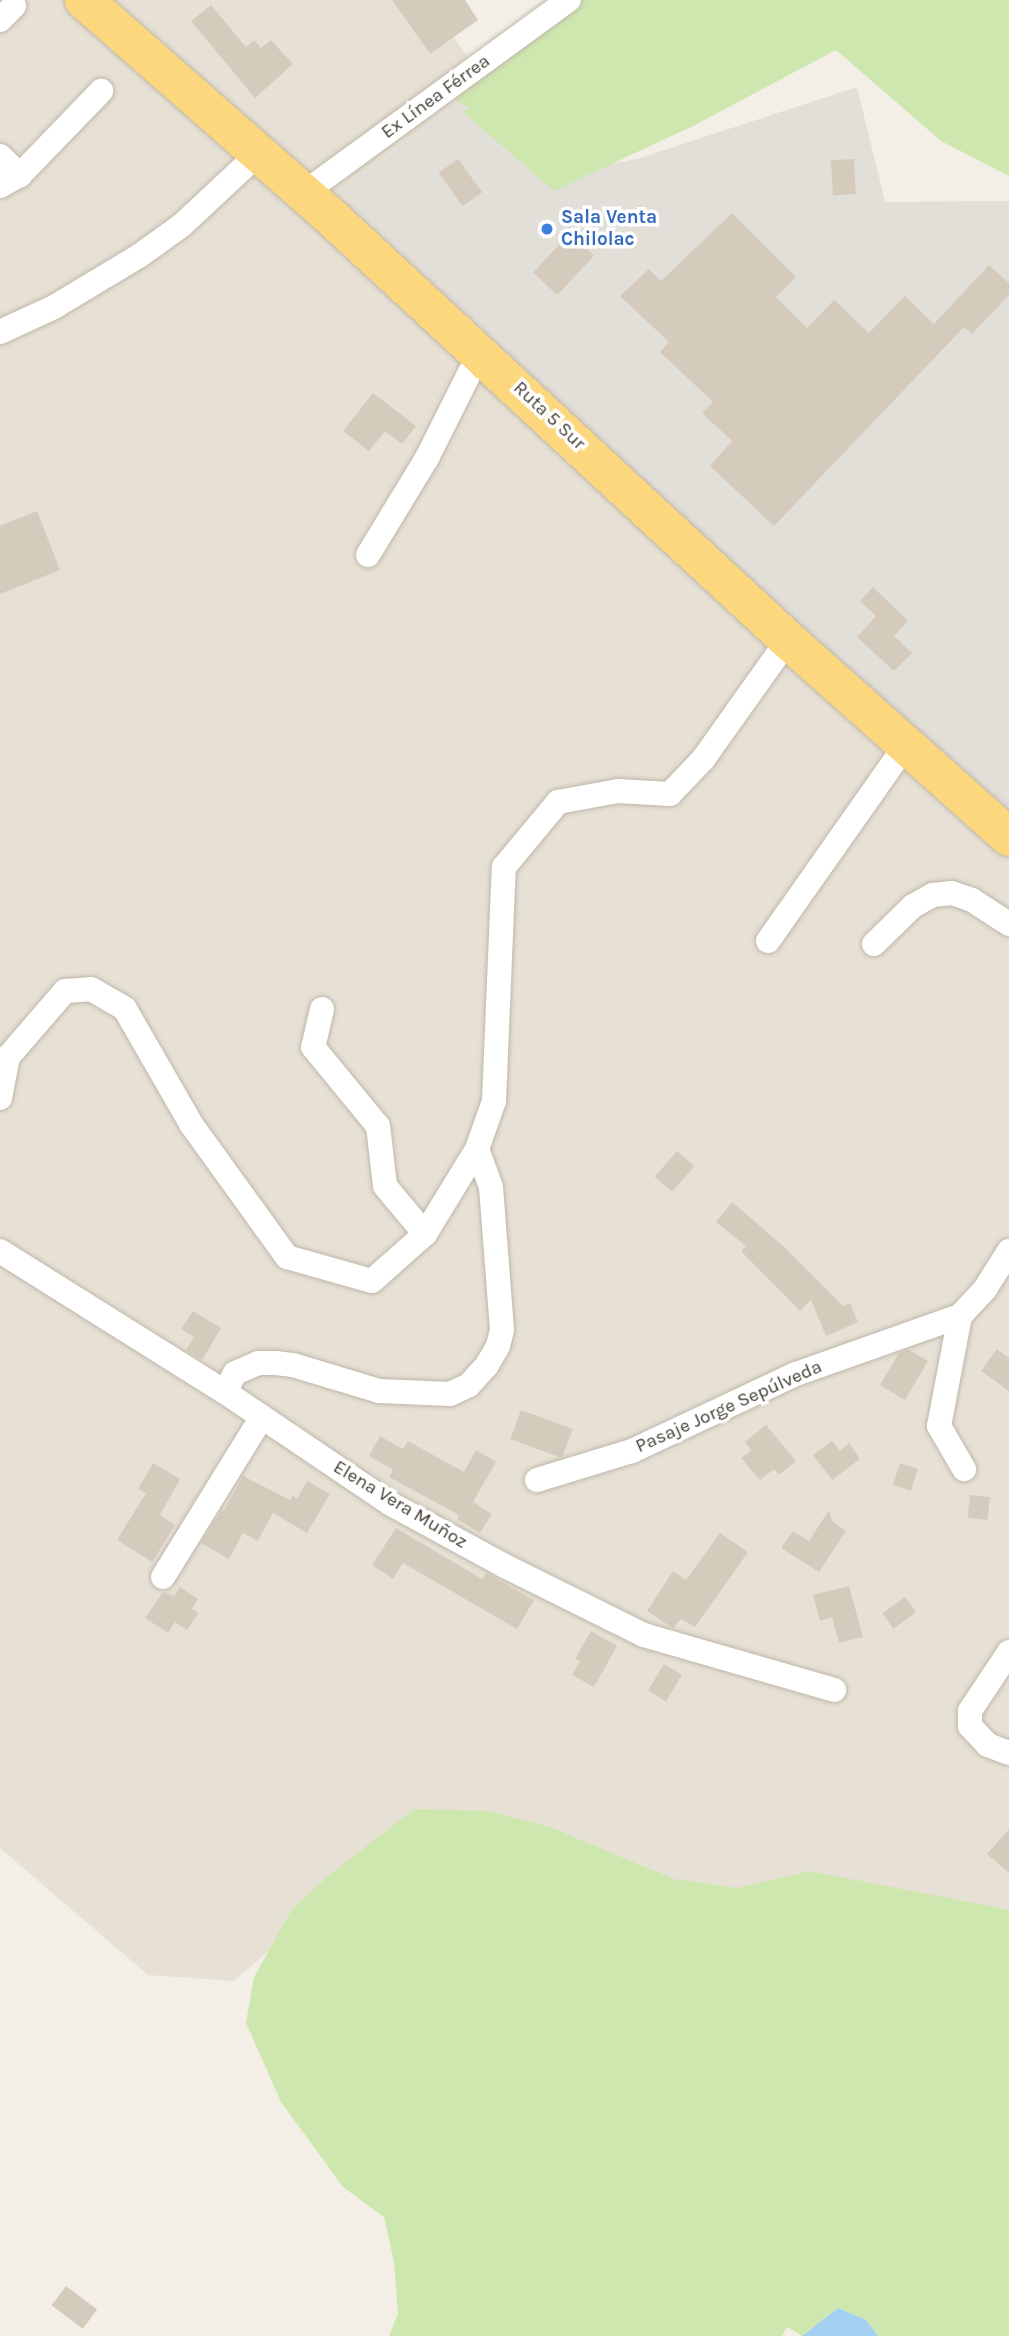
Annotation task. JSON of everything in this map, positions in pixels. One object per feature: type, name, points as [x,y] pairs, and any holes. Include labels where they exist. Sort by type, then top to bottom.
[{"type":"highway","name":"Ruta 5 Sur","points":[[84,0],[480,352],[788,640],[1009,837]]},
{"type":"street","name":"Ex Línea Férrea","points":[[304,193],[569,0]]},
{"type":"street","points":[[0,156],[10,181],[101,91]]},
{"type":"street","points":[[0,332],[54,307],[139,256],[182,225],[258,154]]},
{"type":"street","points":[[368,555],[427,458],[480,352]]},
{"type":"street","points":[[0,1098],[8,1057],[65,991],[91,989],[125,1009],[191,1124],[287,1257],[372,1281],[425,1234],[477,1149],[494,1101],[504,867],[558,802],[618,791],[670,794],[704,758],[788,640]]},
{"type":"street","points":[[768,941],[905,746]]},
{"type":"street","points":[[874,944],[913,906],[933,895],[952,893],[972,900],[1009,924]]},
{"type":"street","points":[[322,1009],[313,1047],[378,1126],[386,1186],[425,1234]]},
{"type":"street","points":[[225,1392],[235,1373],[258,1363],[293,1364],[380,1391],[450,1394],[469,1385],[487,1365],[498,1346],[502,1330],[491,1187],[477,1149]]},
{"type":"street","name":"Elena Vera Muñoz","points":[[0,1251],[225,1392],[391,1504],[644,1635],[834,1690]]},
{"type":"street","name":"Pasaje Jorge Sepúlveda","points":[[537,1480],[632,1451],[796,1374],[960,1316],[985,1289],[1009,1251]]},
{"type":"street","points":[[960,1316],[939,1426],[964,1469]]},
{"type":"street","points":[[163,1577],[261,1417]]},
{"type":"street","points":[[1009,1652],[970,1711],[970,1726],[988,1745],[1009,1754]]},
{"type":"shaded area","points":[[0,0],[427,0],[485,81],[341,192],[1009,814],[1009,1924],[737,1904],[362,1870],[234,1981],[148,1975],[0,1848]]},
{"type":"shaded area","points":[[485,81],[575,172],[640,158],[857,87],[885,202],[1009,201],[1009,814],[797,629],[340,192]]},
{"type":"green space","points":[[578,0],[1009,0],[1009,176],[941,141],[836,50],[695,125],[554,191],[463,112],[472,105],[465,106],[457,101],[452,90]]},
{"type":"green space","points":[[414,1809],[488,1811],[550,1827],[674,1879],[737,1888],[810,1871],[1009,1910],[1009,2336],[878,2336],[866,2320],[838,2308],[802,2336],[787,2327],[782,2336],[389,2336],[398,2313],[394,2262],[384,2217],[343,2187],[281,2102],[246,2023],[254,1977],[292,1909],[328,1876]]},
{"type":"water","points":[[838,2308],[866,2320],[878,2336],[802,2336]]},
{"type":"building","points":[[392,0],[465,0],[478,20],[430,54]]},
{"type":"building","points":[[211,5],[246,47],[254,40],[261,48],[271,40],[293,64],[255,98],[191,21]]},
{"type":"building","points":[[458,159],[482,192],[463,206],[439,173]]},
{"type":"building","points":[[854,159],[856,194],[833,195],[831,160]]},
{"type":"building","points":[[732,213],[796,277],[776,297],[807,328],[834,300],[869,333],[905,296],[934,324],[989,265],[1009,283],[1009,295],[972,334],[964,327],[774,526],[710,466],[732,441],[702,413],[713,402],[660,352],[669,342],[620,296],[649,269],[661,281]]},
{"type":"building","points":[[570,233],[594,256],[557,295],[533,272]]},
{"type":"building","points":[[373,393],[416,426],[402,444],[385,431],[369,451],[343,431]]},
{"type":"building","points":[[37,511],[60,570],[0,594],[0,526]]},
{"type":"building","points":[[873,587],[908,621],[894,636],[912,653],[894,671],[857,637],[876,616],[860,601]]},
{"type":"building","points":[[677,1151],[694,1166],[672,1192],[655,1177]]},
{"type":"building","points":[[732,1202],[783,1246],[843,1306],[850,1303],[858,1322],[826,1336],[811,1300],[800,1311],[741,1251],[746,1246],[716,1222]]},
{"type":"building","points":[[193,1311],[221,1328],[202,1360],[186,1350],[194,1337],[181,1329]]},
{"type":"building","points":[[997,1349],[1009,1358],[1009,1391],[981,1371]]},
{"type":"building","points":[[909,1350],[928,1361],[905,1400],[880,1385],[899,1353]]},
{"type":"building","points":[[521,1410],[573,1429],[562,1458],[510,1439]]},
{"type":"building","points":[[766,1425],[796,1461],[779,1475],[774,1469],[760,1480],[741,1458],[751,1450],[745,1442]]},
{"type":"building","points":[[380,1436],[403,1449],[408,1441],[464,1472],[476,1450],[496,1462],[473,1502],[492,1514],[480,1533],[457,1519],[459,1515],[389,1477],[393,1470],[369,1456]]},
{"type":"building","points":[[832,1441],[840,1451],[849,1443],[860,1459],[832,1480],[813,1455]]},
{"type":"building","points":[[153,1463],[180,1479],[160,1515],[175,1525],[152,1562],[117,1540],[146,1493],[138,1489]]},
{"type":"building","points":[[900,1463],[918,1469],[911,1491],[893,1485]]},
{"type":"building","points":[[243,1476],[290,1500],[293,1496],[297,1499],[307,1481],[330,1494],[307,1533],[273,1513],[258,1541],[243,1533],[229,1559],[201,1543],[222,1510],[224,1511]]},
{"type":"building","points":[[970,1495],[990,1497],[987,1520],[968,1518]]},
{"type":"building","points":[[829,1510],[832,1521],[846,1531],[819,1572],[781,1548],[793,1531],[809,1541]]},
{"type":"building","points":[[396,1528],[482,1579],[486,1573],[534,1600],[517,1629],[403,1563],[393,1579],[372,1565]]},
{"type":"building","points":[[720,1533],[748,1552],[695,1627],[681,1619],[673,1628],[647,1611],[673,1571],[686,1580]]},
{"type":"building","points":[[849,1586],[863,1637],[839,1643],[832,1617],[820,1621],[813,1595]]},
{"type":"building","points":[[180,1587],[198,1599],[192,1609],[199,1613],[187,1630],[175,1622],[168,1633],[145,1618],[163,1592],[174,1596]]},
{"type":"building","points":[[905,1597],[916,1612],[894,1629],[882,1613]]},
{"type":"building","points":[[591,1631],[617,1646],[594,1687],[572,1675],[580,1661],[575,1659]]},
{"type":"building","points":[[664,1664],[682,1675],[666,1701],[648,1691]]},
{"type":"building","points":[[1009,1829],[1009,1873],[987,1854]]},
{"type":"building","points":[[66,2286],[97,2309],[83,2329],[52,2305]]},
{"type":"place","name":"Sala Venta Chilolac","points":[[547,229]]}]
